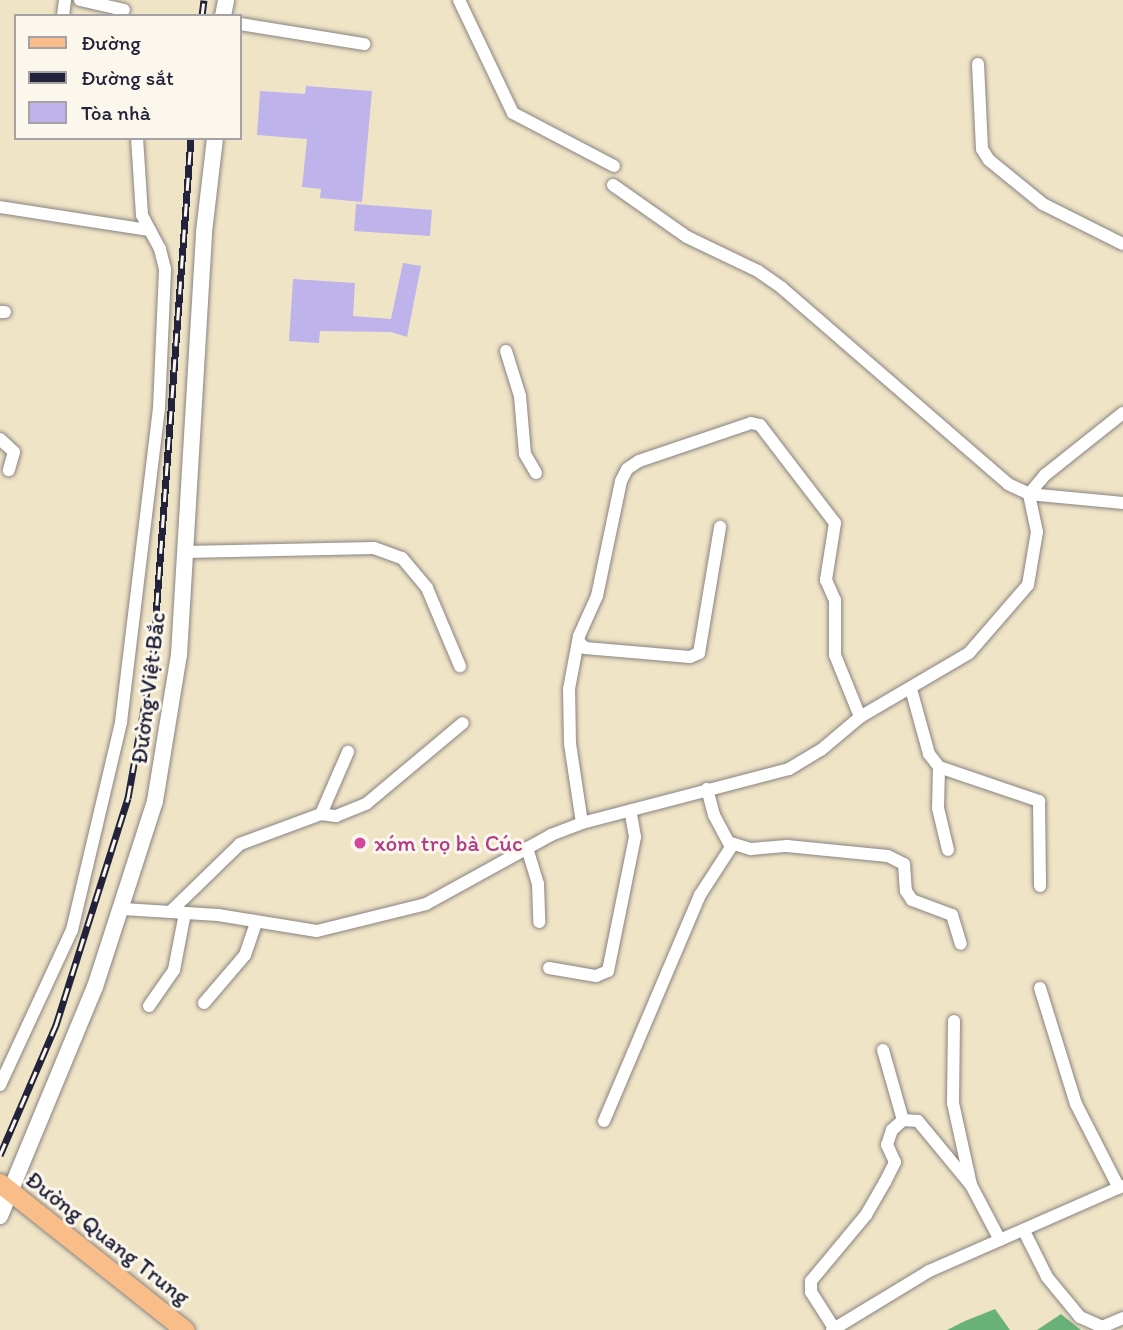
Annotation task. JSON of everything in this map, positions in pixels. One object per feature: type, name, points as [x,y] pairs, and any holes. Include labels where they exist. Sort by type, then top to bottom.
[{"type":"main road","name":"Đường Quang Trung","points":[[5,1188],[185,1330]]},
{"type":"street","points":[[80,0],[124,10]]},
{"type":"street","points":[[459,0],[513,113],[614,166]]},
{"type":"street","points":[[242,24],[365,44]]},
{"type":"street","points":[[978,64],[982,149],[989,160],[1043,204],[1123,244]]},
{"type":"street","points":[[0,1085],[72,930],[116,758],[159,408],[165,269],[160,249],[142,215],[137,140]]},
{"type":"street","name":"Đường Việt Bắc","points":[[0,1216],[5,1188],[123,909],[155,800],[178,654],[204,232],[215,140]]},
{"type":"street","points":[[613,185],[679,232],[758,271],[782,288],[999,476],[1029,494],[1123,503]]},
{"type":"street","points":[[0,207],[148,230]]},
{"type":"street","points":[[506,352],[520,396],[525,454],[536,473]]},
{"type":"street","points":[[1029,494],[1045,475],[1123,413]]},
{"type":"street","points":[[582,823],[568,711],[580,643],[597,596],[627,469],[755,422],[835,523],[826,580],[835,600],[835,655],[860,717]]},
{"type":"street","points":[[0,439],[14,452],[9,470]]},
{"type":"street","points":[[123,909],[185,913],[317,931],[426,904],[527,848],[582,823],[789,769],[821,750],[860,717],[970,653],[1028,585],[1037,532],[1029,494]]},
{"type":"street","points":[[580,643],[585,648],[691,657],[699,653],[720,527]]},
{"type":"street","points":[[185,552],[374,548],[402,558],[427,588],[460,666]]},
{"type":"street","points":[[911,689],[929,754],[939,767],[1039,801],[1040,886]]},
{"type":"street","points":[[170,912],[240,844],[321,814],[336,816],[366,804],[463,723]]},
{"type":"street","points":[[321,814],[348,752]]},
{"type":"street","points":[[939,767],[938,808],[948,850]]},
{"type":"street","points":[[707,789],[718,825],[731,843],[751,849],[787,845],[888,856],[904,864],[906,891],[912,900],[952,915],[961,944]]},
{"type":"street","points":[[549,968],[596,976],[608,971],[635,837],[630,810]]},
{"type":"street","points":[[604,1121],[700,895],[731,843]]},
{"type":"street","points":[[527,848],[538,884],[539,922]]},
{"type":"street","points":[[149,1006],[174,970],[185,913]]},
{"type":"street","points":[[204,1003],[245,956],[256,923]]},
{"type":"street","points":[[1000,1240],[971,1185],[918,1121],[903,1121],[887,1138],[895,1162],[886,1182],[866,1215],[811,1281],[811,1292],[833,1329],[929,1270],[1024,1231],[1121,1187],[1076,1104],[1040,988]]},
{"type":"street","points":[[954,1021],[953,1103],[971,1185]]},
{"type":"street","points":[[883,1050],[903,1121]]},
{"type":"street","points":[[1024,1231],[1046,1277],[1080,1317],[1102,1327],[1123,1318]]},
{"type":"green space","points":[[995,1309],[1010,1330],[947,1330],[965,1321]]},
{"type":"green space","points":[[1061,1314],[1081,1330],[1037,1330]]},
{"type":"building","points":[[306,86],[372,91],[362,202],[320,198],[321,189],[302,187],[307,139],[257,135],[260,91],[305,94]]},
{"type":"building","points":[[356,204],[432,210],[430,236],[354,231]]},
{"type":"building","points":[[403,263],[421,266],[407,337],[391,332],[320,331],[319,343],[289,341],[293,279],[355,283],[353,316],[391,319]]},
{"type":"railway","points":[[202,14],[204,0]]},
{"type":"railway","points":[[0,1155],[56,1025],[128,798],[153,657],[191,140]]},
{"type":"place","name":"xóm trọ bà Cúc","points":[[360,843]]}]
